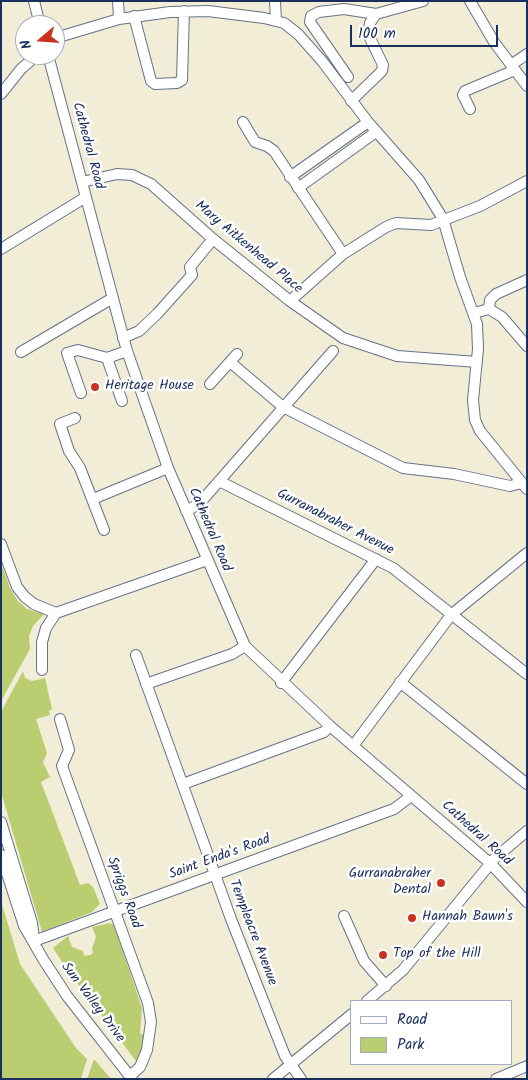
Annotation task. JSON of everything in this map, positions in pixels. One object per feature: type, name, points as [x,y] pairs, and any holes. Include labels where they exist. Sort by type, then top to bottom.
[{"type":"street","points":[[34,1],[38,15]]},
{"type":"street","points":[[118,1],[119,19]]},
{"type":"street","points":[[275,1],[276,20]]},
{"type":"street","points":[[348,76],[310,22],[311,16],[319,12],[344,9],[376,14],[423,1]]},
{"type":"street","points":[[470,1],[494,42],[527,86]]},
{"type":"street","points":[[134,16],[151,81],[155,84],[178,82],[182,80],[184,11]]},
{"type":"street","points":[[65,35],[119,19],[184,11],[225,13],[276,20],[290,26],[307,42],[351,101],[418,180],[443,219],[460,277],[474,312],[479,335],[473,400],[475,420],[480,431],[524,486]]},
{"type":"street","points":[[351,101],[382,71],[382,62],[368,34],[370,23],[376,14]]},
{"type":"street","points":[[470,109],[463,96],[465,91],[513,68],[527,54]]},
{"type":"street","points":[[1,94],[26,65]]},
{"type":"street","name":"Cathedral Road","points":[[51,65],[111,299],[127,351],[168,468],[206,560],[245,646],[281,682],[330,726],[491,864],[527,902]]},
{"type":"street","points":[[243,122],[256,142],[271,148],[277,155],[343,254]]},
{"type":"street","points":[[290,177],[368,122]]},
{"type":"street","points":[[298,188],[376,132]]},
{"type":"street","name":"Mary Aitkenhead Place","points":[[82,182],[117,174],[132,175],[145,180],[213,239],[290,301],[344,338],[397,356],[477,362]]},
{"type":"street","points":[[290,301],[343,254],[386,227],[396,223],[431,225],[480,206],[527,181]]},
{"type":"street","points":[[1,249],[86,197]]},
{"type":"street","points":[[123,338],[139,331],[158,314],[192,275],[190,266],[213,239]]},
{"type":"street","points":[[489,309],[490,300],[496,294],[527,280]]},
{"type":"street","points":[[21,352],[111,299]]},
{"type":"street","points":[[474,312],[489,309],[502,317],[526,345]]},
{"type":"street","points":[[81,393],[67,353],[78,350],[107,358],[127,351]]},
{"type":"street","points":[[186,511],[199,504],[333,351]]},
{"type":"street","points":[[107,358],[122,401]]},
{"type":"street","points":[[210,384],[233,358],[283,408],[403,468],[454,474],[510,486],[524,486]]},
{"type":"street","points":[[75,418],[60,424],[69,451],[80,468],[104,530]]},
{"type":"street","points":[[93,499],[168,468]]},
{"type":"street","name":"Gurranabraher Avenue","points":[[219,481],[393,568],[527,674]]},
{"type":"street","points":[[1,544],[17,588],[34,604],[56,613]]},
{"type":"street","points":[[353,746],[451,615],[527,552]]},
{"type":"street","points":[[281,682],[376,559]]},
{"type":"street","points":[[42,670],[42,642],[46,628],[56,613],[206,560]]},
{"type":"street","points":[[146,684],[232,654],[245,646]]},
{"type":"street","name":"Templeacre Avenue","points":[[136,655],[215,874],[280,1044],[300,1079]]},
{"type":"street","points":[[400,682],[527,784]]},
{"type":"street","name":"Spriggs Road","points":[[60,719],[69,750],[62,766],[148,1003],[151,1022],[147,1050],[140,1067],[131,1077]]},
{"type":"street","points":[[183,784],[324,732],[330,726]]},
{"type":"street","name":"Saint Enda's Road","points":[[34,941],[394,809],[411,796]]},
{"type":"street","name":"Sun Valley Drive","points":[[1,822],[3,834],[32,922],[34,941]]},
{"type":"street","points":[[369,1000],[386,986],[413,958],[491,864],[527,831]]},
{"type":"street","name":"Sun Valley Drive","points":[[1,855],[24,926],[34,941],[42,959],[67,996],[131,1077]]},
{"type":"street","points":[[344,916],[364,961],[386,986]]},
{"type":"street","points":[[273,1079],[350,1016]]},
{"type":"street","points":[[496,1079],[527,1066]]},
{"type":"green space","points":[[1,563],[10,588],[18,601],[27,609],[44,614],[33,626],[29,636],[30,649],[1,701]]},
{"type":"green space","points":[[23,671],[25,678],[32,681],[45,678],[52,709],[49,711],[50,715],[36,719],[47,753],[43,762],[50,777],[41,782],[80,885],[88,883],[93,887],[100,904],[92,912],[42,932],[1,792],[1,712]]},
{"type":"green space","points":[[1,901],[20,964],[76,1048],[87,1059],[81,1079],[1,1079]]},
{"type":"green space","points":[[110,923],[114,925],[142,1008],[140,1034],[145,1035],[140,1057],[136,1061],[68,971],[53,948],[68,936],[72,947],[83,951],[84,956],[90,955],[93,953],[92,948],[96,937],[92,927]]},
{"type":"green space","points":[[94,1059],[111,1079],[87,1079]]},
{"type":"place","name":"Heritage House","points":[[95,387]]},
{"type":"place","name":"Gurranabraher Dental","points":[[441,883]]},
{"type":"place","name":"Hannah Bawn's","points":[[412,918]]},
{"type":"place","name":"Top of the Hill","points":[[383,955]]}]
